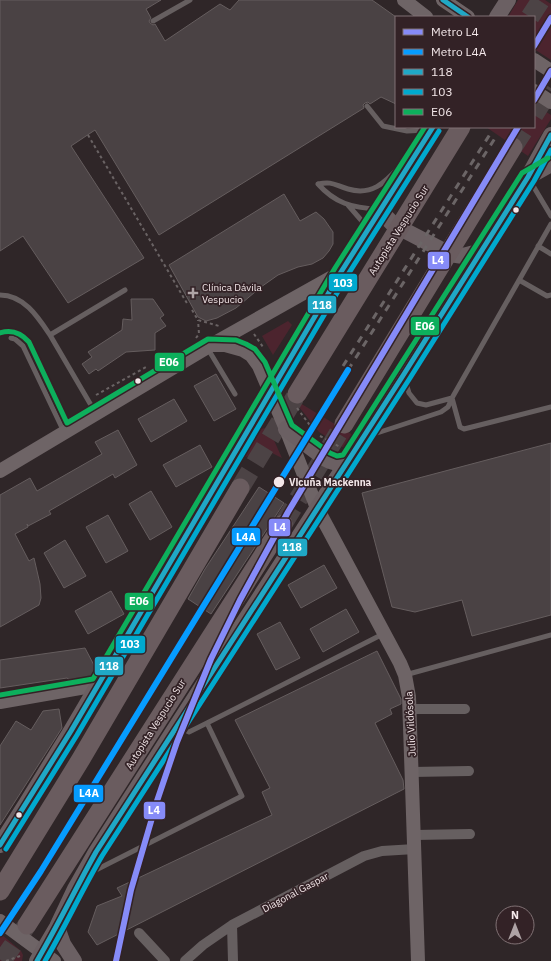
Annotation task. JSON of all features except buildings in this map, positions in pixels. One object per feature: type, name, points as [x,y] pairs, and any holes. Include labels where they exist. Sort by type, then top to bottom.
[{"type":"highway","name":"Autopista Vespucio Sur","points":[[297,401],[460,128]]},
{"type":"highway","points":[[344,424],[513,147]]},
{"type":"highway","points":[[0,891],[81,759],[240,488]]},
{"type":"highway","name":"Autopista Vespucio Sur","points":[[27,925],[283,524]]},
{"type":"main road","points":[[498,16],[508,0]]},
{"type":"main road","points":[[0,845],[37,787],[341,272],[367,230],[383,213],[432,128]]},
{"type":"main road","points":[[44,958],[96,852],[317,508],[364,438],[528,177],[551,135]]},
{"type":"main road","points":[[528,177],[551,164]]},
{"type":"main road","points":[[383,213],[394,225],[450,254],[458,256],[469,255],[482,250]]},
{"type":"main road","points":[[286,429],[326,459],[338,463],[348,461]]},
{"type":"main road","points":[[58,927],[63,944],[74,961]]},
{"type":"street","points":[[404,0],[425,16]]},
{"type":"street","points":[[443,0],[467,16]]},
{"type":"street","points":[[535,61],[551,71]]},
{"type":"street","points":[[535,92],[551,102]]},
{"type":"street","points":[[0,471],[209,346],[341,272]]},
{"type":"street","name":"Julio Vildósola","points":[[209,346],[235,347],[243,350],[258,366],[286,429],[317,508],[405,675],[408,686],[410,709],[418,961]]},
{"type":"street","points":[[0,702],[97,685]]},
{"type":"street","points":[[410,709],[465,709]]},
{"type":"street","points":[[412,772],[469,771]]},
{"type":"street","name":"Diagonal Gaspar","points":[[185,961],[203,945],[232,925],[364,856],[415,842],[470,834]]},
{"type":"street","points":[[0,922],[44,958]]},
{"type":"street","points":[[232,925],[232,961]]},
{"type":"street","points":[[139,933],[165,961]]},
{"type":"lane","points":[[153,22],[190,0]]},
{"type":"lane","points":[[367,106],[382,126],[407,131],[432,128]]},
{"type":"lane","points":[[383,213],[348,205],[326,193],[318,184],[329,182],[350,190],[358,191],[380,186],[421,146]]},
{"type":"lane","points":[[528,177],[551,216]]},
{"type":"lane","points":[[348,205],[361,220],[367,230]]},
{"type":"lane","points":[[364,438],[441,412],[448,407],[551,224]]},
{"type":"lane","points":[[538,246],[551,254]]},
{"type":"lane","points":[[519,280],[547,296],[551,295]]},
{"type":"lane","points":[[50,335],[125,290]]},
{"type":"lane","points":[[0,295],[11,296],[23,302],[40,319],[96,413]]},
{"type":"lane","points":[[10,338],[15,339],[23,346],[64,433]]},
{"type":"lane","points":[[209,346],[235,394]]},
{"type":"lane","points":[[404,374],[409,393],[417,403],[426,405],[452,398]]},
{"type":"lane","points":[[452,398],[460,427],[464,429],[551,408]]},
{"type":"lane","points":[[176,727],[189,732],[384,633]]},
{"type":"lane","points":[[405,675],[551,636]]},
{"type":"lane","points":[[82,878],[242,796],[207,723]]},
{"type":"path","points":[[88,135],[188,304]]},
{"type":"path","points":[[192,310],[198,320],[212,323]]},
{"type":"path","points":[[88,400],[151,364]]},
{"type":"path","points":[[297,401],[316,434],[340,447]]},
{"type":"path","points":[[6,961],[20,956]]},
{"type":"shaded area","points":[[518,0],[545,0],[551,4],[551,60],[535,50],[535,16],[509,16]]},
{"type":"shaded area","points":[[535,105],[551,115],[551,119],[528,156],[487,128],[535,128]]},
{"type":"shaded area","points":[[288,321],[292,325],[273,355],[262,336]]},
{"type":"shaded area","points":[[300,403],[353,435],[344,448],[319,432],[299,407]]},
{"type":"shaded area","points":[[268,427],[282,458],[270,452],[245,457],[261,429]]},
{"type":"shaded area","points":[[0,933],[21,951],[23,955],[22,961],[0,961]]},
{"type":"tunnel","points":[[531,16],[541,0]]},
{"type":"tunnel","points":[[535,113],[551,88]]},
{"type":"tunnel","points":[[513,147],[525,128]]},
{"type":"tunnel","points":[[240,488],[297,394]]},
{"type":"tunnel","points":[[283,524],[344,424]]},
{"type":"tunnel","points":[[2,961],[27,925]]},
{"type":"railway","points":[[343,366],[492,131]]},
{"type":"railway","points":[[348,370],[497,135]]},
{"type":"metro line","name":"L4","points":[[535,44],[551,18]]},
{"type":"metro line","name":"L4","points":[[535,98],[551,71]]},
{"type":"metro line","name":"L4","points":[[116,961],[131,890],[157,801],[177,742],[211,659],[240,600],[288,512],[517,128]]},
{"type":"metro line","name":"L4A","points":[[0,933],[41,871],[348,370]]},
{"type":"transit line","name":"118","points":[[443,0],[467,16]]},
{"type":"transit line","name":"E06","points":[[0,695],[93,679],[335,268],[424,128]]},
{"type":"transit line","name":"118","points":[[0,845],[71,731],[341,272],[432,128]]},
{"type":"transit line","name":"103","points":[[6,849],[77,735],[347,276],[439,131]]},
{"type":"transit line","name":"118","points":[[37,961],[96,852],[404,374],[528,177],[551,135]]},
{"type":"transit line","name":"103","points":[[45,961],[102,856],[410,378],[534,181],[551,150]]},
{"type":"transit line","name":"E06","points":[[0,333],[8,331],[16,333],[23,336],[29,342],[67,423],[208,339],[236,340],[255,349],[265,362],[292,425],[330,453],[337,456],[343,455],[522,173],[548,158]]},
{"type":"place","name":"Clínica Dávila Vespucio","points":[[193,293]]},
{"type":"place","name":"Vicuña Mackenna","points":[[279,482]]}]
